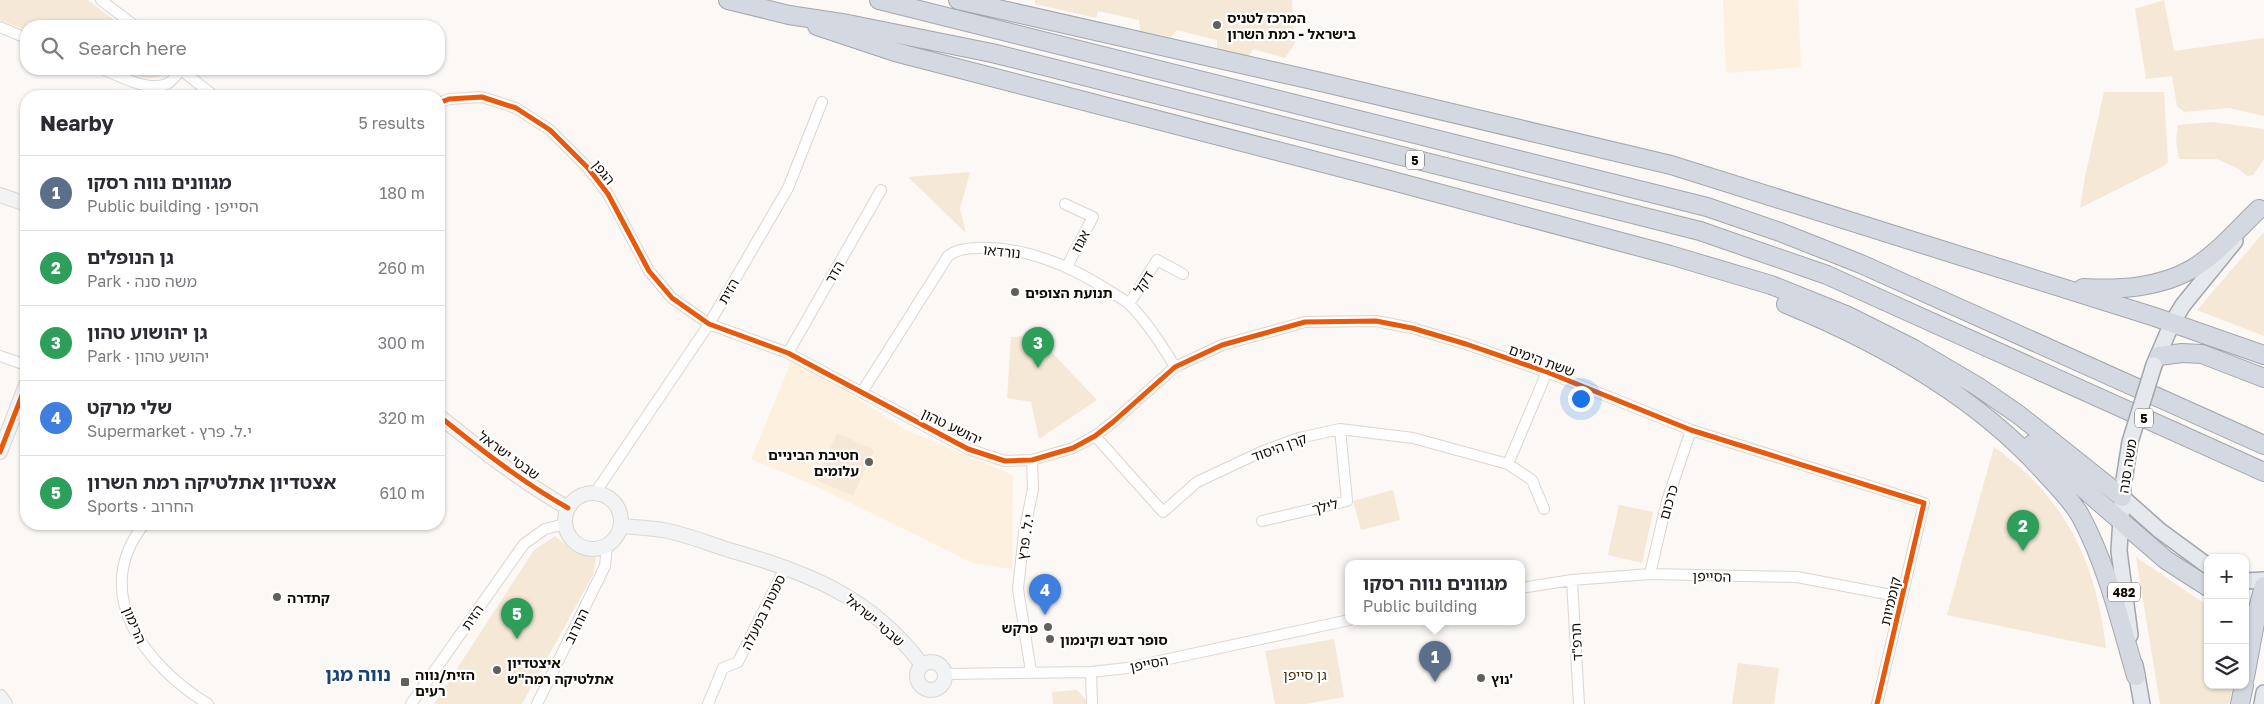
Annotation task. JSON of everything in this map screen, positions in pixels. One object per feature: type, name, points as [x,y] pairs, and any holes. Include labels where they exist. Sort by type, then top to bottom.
[{"type":"highway","name":"5","points":[[728,0],[789,15],[848,24],[992,53],[1700,231],[1827,275],[2264,472]]},
{"type":"highway","name":"5","points":[[879,0],[1707,207],[1780,232],[1862,264],[2264,445]]},
{"type":"highway","points":[[958,0],[1321,82],[1671,165],[2060,287],[2264,355]]},
{"type":"highway","points":[[789,15],[836,34],[895,52],[1380,177],[1670,255],[1771,285],[1846,314],[1914,349],[1977,386],[2123,488]]},
{"type":"highway","points":[[2060,287],[2118,290],[2144,286],[2192,269],[2218,248],[2262,206]]},
{"type":"highway","points":[[1670,255],[1824,320],[1897,357],[1984,415],[2024,437],[2166,560],[2204,584]]},
{"type":"highway","points":[[2156,360],[2182,353],[2202,354],[2264,378]]},
{"type":"highway","points":[[1984,415],[2023,448],[2078,513],[2105,567],[2136,676]]},
{"type":"highway","points":[[2249,651],[2255,611],[2264,586]]},
{"type":"highway","points":[[2240,704],[2243,689]]},
{"type":"main road","name":"משה סנה","points":[[2142,704],[2136,676],[2119,551],[2123,488],[2130,442],[2156,360],[2172,323],[2188,298],[2262,206]]},
{"type":"main road","points":[[2123,488],[2159,530],[2204,563]]},
{"type":"main road","points":[[2249,581],[2264,580]]},
{"type":"main road","points":[[2262,704],[2264,693]]},
{"type":"street","points":[[102,0],[127,20]]},
{"type":"street","points":[[0,27],[20,35]]},
{"type":"street","points":[[117,75],[138,83],[153,86],[166,84],[174,75]]},
{"type":"street","points":[[188,75],[206,90]]},
{"type":"street","name":"הגפן","points":[[445,101],[482,96],[516,108],[550,130],[588,168],[608,194],[649,271],[672,298],[709,324]]},
{"type":"street","name":"הזית","points":[[595,493],[709,324],[788,188],[822,102]]},
{"type":"street","name":"הדר","points":[[788,353],[881,190]]},
{"type":"street","points":[[0,195],[20,202]]},
{"type":"street","name":"אגוז","points":[[1065,204],[1093,217],[1067,266]]},
{"type":"street","name":"נורדאו","points":[[862,392],[948,256],[956,250],[985,248],[1013,251],[1046,258],[1067,266],[1129,304],[1156,336],[1175,366]]},
{"type":"street","name":"דקל","points":[[1129,304],[1156,260],[1183,274]]},
{"type":"street","name":"ששת הימים","points":[[1175,366],[1222,345],[1305,322],[1376,321],[1412,328],[1466,344],[1547,372],[1690,430],[1924,503]]},
{"type":"street","name":"יהושע טהון","points":[[709,324],[788,353],[968,449],[1005,461],[1032,460],[1074,448],[1095,436],[1175,366]]},
{"type":"street","points":[[0,356],[20,363]]},
{"type":"street","points":[[1508,464],[1547,372]]},
{"type":"street","points":[[0,452],[20,400]]},
{"type":"street","name":"שבטי ישראל","points":[[445,421],[484,452],[542,493],[568,508]]},
{"type":"street","name":"קרן היסוד","points":[[1095,436],[1163,512],[1197,482],[1213,474],[1292,441],[1340,429],[1413,438],[1508,464],[1532,480],[1544,509]]},
{"type":"street","name":"לילך","points":[[1262,521],[1346,501],[1340,429]]},
{"type":"street","name":"כרכום","points":[[1650,574],[1667,501],[1690,430]]},
{"type":"street","name":"י.ל. פרץ","points":[[1031,672],[1018,589],[1024,533],[1033,489],[1032,460]]},
{"type":"street","points":[[595,493],[604,495],[618,507],[621,526],[618,534],[607,545],[598,548],[580,546],[573,540],[565,524],[568,508],[579,496],[595,493]]},
{"type":"street","name":"קוממיות","points":[[1877,704],[1924,503]]},
{"type":"street","name":"הזית","points":[[411,704],[524,544],[545,529],[565,524]]},
{"type":"street","name":"שבטי ישראל","points":[[621,526],[663,530],[786,566],[837,589],[885,625],[922,665]]},
{"type":"street","name":"הרימון","points":[[140,530],[128,548],[121,578],[130,621],[141,644],[162,670],[208,704]]},
{"type":"street","name":"החרוב","points":[[537,704],[605,566],[607,545]]},
{"type":"street","name":"סמטת במעלה","points":[[708,704],[723,668],[738,662],[786,566]]},
{"type":"street","name":"הסייפן","points":[[1525,587],[1572,580],[1650,574],[1797,577],[1902,596]]},
{"type":"street","name":"תרפ\"ד","points":[[1572,580],[1579,704]]},
{"type":"street","name":"הסייפן","points":[[945,674],[1091,672],[1127,668],[1345,621]]},
{"type":"street","points":[[931,662],[944,669],[945,674],[936,697],[919,684],[917,673],[922,665],[931,662]]},
{"type":"street","points":[[1091,672],[1092,704]]},
{"type":"street","points":[[0,697],[5,704]]},
{"type":"shaded area","points":[[1723,0],[1798,0],[1801,67],[1726,73]]},
{"type":"shaded area","name":"חטיבת הביניים עלומים","points":[[792,360],[908,431],[1013,475],[1012,569],[973,563],[820,488],[751,459]]},
{"type":"green space","points":[[0,0],[88,0],[114,20],[20,20],[20,28],[0,20]]},
{"type":"green space","name":"המרכז לטניס בישראל - רמת השרון","points":[[1035,0],[1292,0],[1295,43],[1285,58],[1253,49],[1249,57],[1217,49],[1217,40],[1177,30],[1171,37],[1140,31],[1139,20],[1098,11],[1096,18],[1035,4]]},
{"type":"green space","points":[[2164,0],[2174,51],[2264,38],[2264,116],[2229,108],[2184,112],[2177,106],[2172,76],[2146,79],[2135,9]]},
{"type":"green space","points":[[134,75],[161,75],[151,78]]},
{"type":"green space","points":[[2104,92],[2164,92],[2168,162],[2164,166],[2080,208],[2085,177]]},
{"type":"green space","points":[[2212,122],[2264,129],[2264,159],[2253,175],[2247,176],[2239,169],[2217,159],[2179,159],[2176,140],[2178,125]]},
{"type":"green space","points":[[970,172],[960,209],[966,233],[908,177]]},
{"type":"green space","points":[[2264,232],[2264,336],[2197,310]]},
{"type":"green space","points":[[1035,335],[1097,400],[1039,439],[1031,402],[1007,398],[1011,337]]},
{"type":"green space","points":[[837,433],[874,450],[853,496],[816,480]]},
{"type":"green space","points":[[1994,447],[2019,467],[2040,488],[2058,510],[2073,534],[2085,560],[2094,587],[2106,648],[1947,615]]},
{"type":"green space","points":[[1393,490],[1400,520],[1361,530],[1353,501]]},
{"type":"green space","points":[[1619,505],[1653,512],[1642,563],[1608,555]]},
{"type":"green space","points":[[555,536],[575,553],[596,557],[593,575],[522,704],[434,704],[534,550]]},
{"type":"green space","points":[[2136,557],[2204,603],[2204,689],[2232,689],[2229,704],[2160,704]]},
{"type":"green space","name":"גן סייפן","points":[[1334,639],[1344,697],[1305,704],[1275,704],[1265,651]]},
{"type":"green space","points":[[1738,663],[1779,668],[1774,704],[1732,704]]},
{"type":"green space","points":[[1077,690],[1087,701],[1087,704],[1053,704],[1052,692]]},
{"type":"cycle path","points":[[445,101],[482,97],[516,108],[550,130],[588,168],[608,194],[649,271],[672,298],[709,324],[788,353],[968,449],[1005,461],[1032,460],[1073,448],[1095,436],[1113,422],[1175,367],[1222,345],[1305,322],[1376,321],[1412,328],[1466,344],[1547,372],[1691,430],[1924,503],[1877,704]]},
{"type":"cycle path","points":[[0,452],[20,400]]},
{"type":"cycle path","points":[[445,421],[518,476],[568,508]]},
{"type":"place","name":"המרכז לטניס בישראל - רמת השרון","points":[[1217,25]]},
{"type":"place","name":"תנועת הצופים","points":[[1015,292]]},
{"type":"place","name":"גן יהושוע טהון","points":[[1038,368]]},
{"type":"place","name":"חטיבת הביניים עלומים","points":[[869,462]]},
{"type":"place","name":"גן הנופלים","points":[[2023,551]]},
{"type":"place","name":"קתדרה","points":[[277,597]]},
{"type":"place","name":"שלי מרקט","points":[[1045,615]]},
{"type":"place","name":"פרקש","points":[[1048,627]]},
{"type":"place","name":"אצטדיון אתלטיקה רמת השרון","points":[[517,639]]},
{"type":"place","name":"סופר דבש וקינמון","points":[[1050,639]]},
{"type":"place","name":"איצטדיון אתלטיקה רמה\"ש","points":[[497,670]]},
{"type":"place","name":"נוץ'","points":[[1481,678]]},
{"type":"place","name":"הזית/נווה רעים","points":[[405,682]]},
{"type":"place","name":"מגוונים נווה רסקו","points":[[1435,682]]},
{"type":"district","name":"נווה מגן","points":[[358,673]]}]
